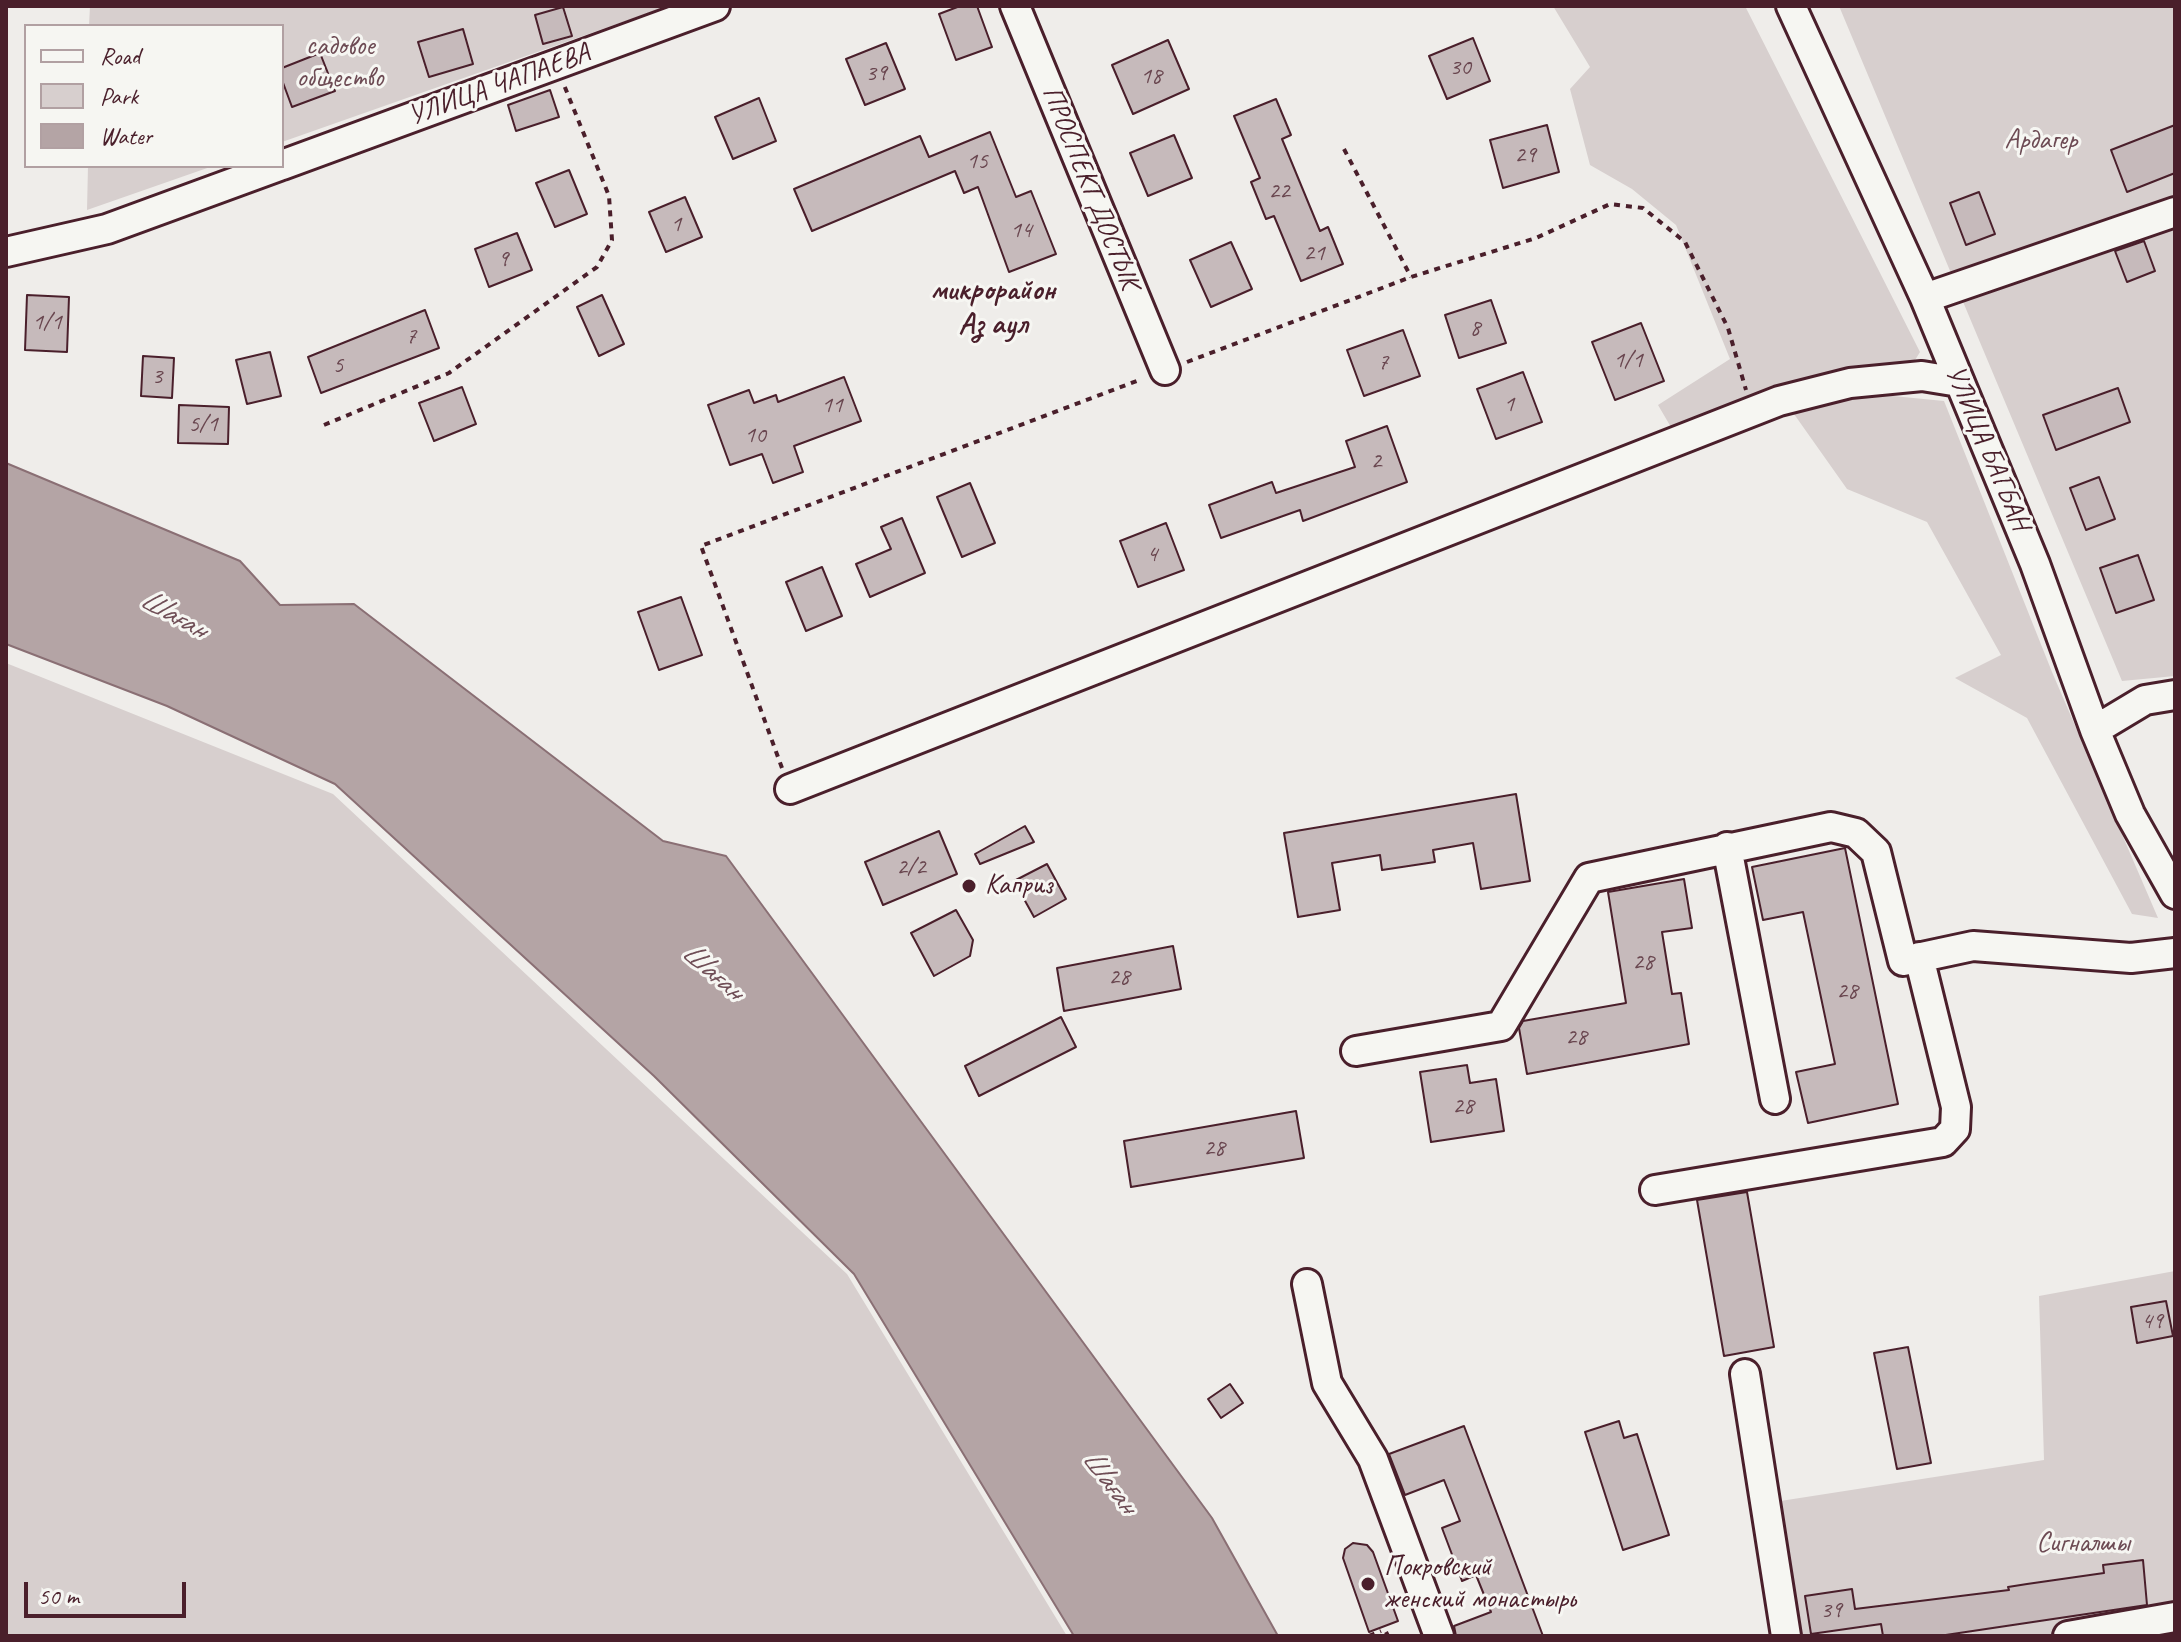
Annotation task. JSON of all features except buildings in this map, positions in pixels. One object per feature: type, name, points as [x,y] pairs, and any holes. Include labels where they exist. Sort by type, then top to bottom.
[{"type":"street","name":"УЛИЦА ЧАПАЕВА","points":[[284,164],[715,6]]},
{"type":"street","name":"ПРОСПЕКТ ДОСТЫК","points":[[1015,6],[1165,370]]},
{"type":"street","name":"УЛИЦА БАГБАН","points":[[1791,6],[1925,298],[2035,564],[2095,730],[2130,814],[2175,894]]},
{"type":"street","name":"УЛИЦА ЧАПАЕВА","points":[[6,252],[107,229],[272,168]]},
{"type":"street","points":[[1925,298],[2175,212]]},
{"type":"street","points":[[790,789],[1752,411],[1850,383],[1922,376],[1959,382]]},
{"type":"street","points":[[2095,730],[2145,700],[2175,695]]},
{"type":"street","points":[[1356,1051],[1501,1026],[1589,878],[1831,827],[1856,833],[1876,852],[1903,961],[1973,946],[2131,958],[2175,953]]},
{"type":"street","points":[[1727,847],[1775,1099]]},
{"type":"street","points":[[1655,1190],[1943,1142],[1955,1129],[1956,1107],[1919,957]]},
{"type":"street","points":[[1307,1284],[1327,1383],[1373,1459],[1439,1636]]},
{"type":"street","points":[[1745,1374],[1786,1636]]},
{"type":"street","points":[[2068,1636],[2175,1617]]},
{"type":"path","points":[[324,425],[449,373],[597,267],[612,240],[609,196],[555,65]]},
{"type":"path","points":[[1344,149],[1411,277]]},
{"type":"path","points":[[790,789],[701,546],[1411,277],[1536,238],[1610,204],[1643,208],[1685,242],[1728,328],[1752,411]]},
{"type":"path","points":[[1369,1636],[1384,1634]]},
{"type":"green space","name":"садовое общество","points":[[90,6],[668,6],[284,141],[284,24],[89,24]]},
{"type":"green space","points":[[1553,6],[1745,6],[1920,352],[1893,396],[1944,401],[2052,672],[2158,918],[2132,914],[2027,718],[1955,678],[2001,655],[1927,522],[1847,489],[1777,390],[1675,434],[1658,405],[1730,359],[1676,225],[1632,189],[1590,165],[1570,89],[1590,67]]},
{"type":"green space","name":"Ардагер","points":[[1839,6],[2175,6],[2175,676],[2122,681]]},
{"type":"green space","points":[[88,168],[207,168],[87,210]]},
{"type":"green space","points":[[6,663],[333,794],[847,1274],[1067,1636],[6,1636]]},
{"type":"green space","name":"Сигналшы","points":[[2175,1271],[2175,1636],[1796,1636],[1774,1502],[2044,1460],[2039,1296]]},
{"type":"water","name":"Шаған","points":[[6,463],[240,561],[280,605],[354,604],[663,841],[726,856],[1212,1518],[1278,1636],[1074,1636],[854,1274],[654,1076],[335,784],[167,706],[6,644]]},
{"type":"place","name":"Каприз","points":[[969,886]]},
{"type":"place","name":"Покровский женский монастырь","points":[[1368,1584]]},
{"type":"district","name":"микрорайон Аз аул","points":[[993,308]]}]
